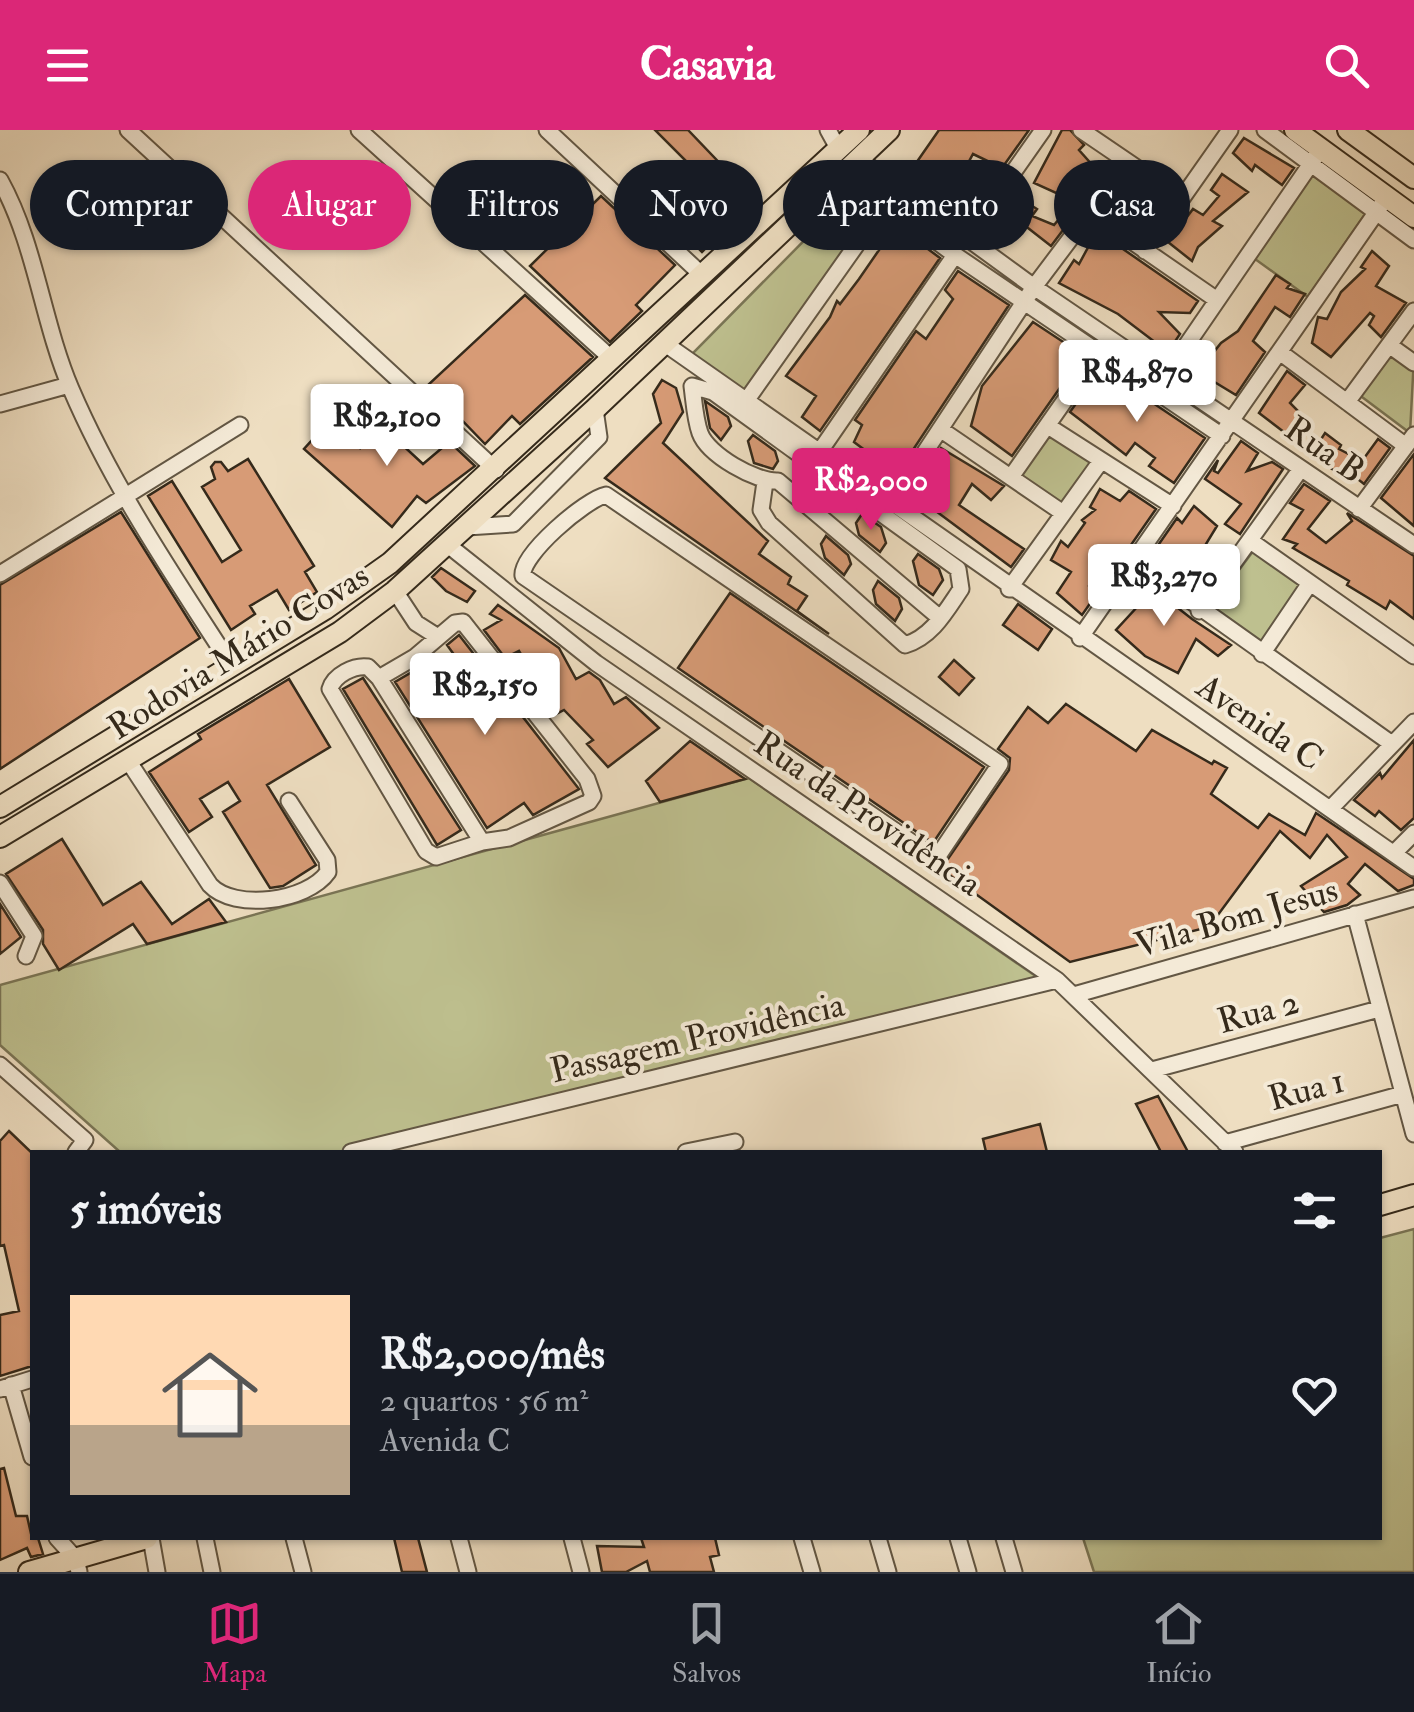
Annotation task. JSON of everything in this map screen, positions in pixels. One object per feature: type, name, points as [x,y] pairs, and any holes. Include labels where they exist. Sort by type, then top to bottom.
[{"type":"main road","name":"Rodovia Mário Covas","points":[[0,807],[390,563],[496,470],[859,130]]},
{"type":"main road","name":"Rodovia Mário Covas","points":[[858,160],[889,130]]},
{"type":"main road","points":[[1295,130],[1316,157],[1381,205],[1414,218]]},
{"type":"main road","points":[[1348,130],[1414,178]]},
{"type":"main road","name":"Rodovia Mário Covas","points":[[0,837],[340,632],[395,590],[560,442],[783,231]]},
{"type":"main road","points":[[544,424],[557,425],[560,442]]},
{"type":"main road","points":[[470,493],[474,509],[484,511]]},
{"type":"main road","points":[[1382,1204],[1414,1195]]},
{"type":"main road","points":[[29,1572],[78,1566],[144,1540]]},
{"type":"street","points":[[128,130],[496,470]]},
{"type":"street","points":[[358,130],[612,359]]},
{"type":"street","points":[[547,130],[701,274]]},
{"type":"street","points":[[828,130],[839,150]]},
{"type":"street","points":[[1022,160],[1043,130]]},
{"type":"street","points":[[1082,130],[1125,160]]},
{"type":"street","points":[[1190,187],[1230,130]]},
{"type":"street","points":[[1166,375],[1316,157],[1265,130]]},
{"type":"street","points":[[2,187],[36,267],[69,385],[122,496],[232,664]]},
{"type":"street","points":[[1080,638],[1381,205],[1414,240]]},
{"type":"street","points":[[746,402],[852,250]]},
{"type":"street","name":"Rua B","points":[[948,250],[1166,375],[1414,545]]},
{"type":"street","name":"Rua B","points":[[980,250],[1098,353],[1222,436]]},
{"type":"street","points":[[890,505],[1063,250]]},
{"type":"street","points":[[1145,251],[1216,300]]},
{"type":"street","points":[[818,454],[955,255]]},
{"type":"street","points":[[1347,402],[1414,311]]},
{"type":"street","name":"Avenida C","points":[[664,343],[1009,589],[1332,807],[1414,868]]},
{"type":"street","points":[[1389,345],[1414,363]]},
{"type":"street","points":[[1011,477],[1098,353]]},
{"type":"street","points":[[1281,353],[1347,402],[1410,440],[1359,509]]},
{"type":"street","points":[[0,404],[69,385]]},
{"type":"street","points":[[765,482],[762,510],[769,523],[905,645],[924,637],[940,618],[961,588],[958,569],[713,392],[692,386],[703,439],[765,482],[778,481],[940,618]]},
{"type":"street","points":[[467,527],[502,527],[524,513],[599,437],[600,419],[595,409]]},
{"type":"street","points":[[0,574],[240,425]]},
{"type":"street","points":[[1048,426],[1173,506]]},
{"type":"street","points":[[940,429],[1064,513]]},
{"type":"street","points":[[1009,589],[1100,461]]},
{"type":"street","points":[[1199,611],[1300,470]]},
{"type":"street","points":[[596,498],[614,499],[1000,764],[936,859],[529,582],[523,576],[524,562],[551,536],[596,498]]},
{"type":"street","points":[[524,513],[551,536]]},
{"type":"street","points":[[1252,542],[1414,656]]},
{"type":"street","name":"Rua da Providência","points":[[448,545],[596,663],[1057,980],[1230,1148]]},
{"type":"street","points":[[1136,562],[1199,611],[1392,744]]},
{"type":"street","points":[[1262,654],[1310,583]]},
{"type":"street","points":[[395,590],[416,624],[438,637]]},
{"type":"street","points":[[378,678],[455,623],[470,627],[592,788],[589,802],[510,838],[482,842],[436,857],[416,834],[331,697],[332,681],[356,667],[368,667],[482,842]]},
{"type":"street","points":[[1332,807],[1414,722]]},
{"type":"street","points":[[126,760],[210,885],[223,896],[299,896],[319,884],[328,872],[327,860],[289,800]]},
{"type":"street","points":[[1395,852],[1414,834]]},
{"type":"street","points":[[0,883],[34,936],[26,956]]},
{"type":"street","name":"Vila Bom Jesus","points":[[1074,995],[1414,898]]},
{"type":"street","points":[[1355,914],[1414,1134]]},
{"type":"street","name":"Passagem Providência","points":[[359,1150],[1057,980]]},
{"type":"street","name":"Rua 2","points":[[1152,1070],[1378,1010]]},
{"type":"street","points":[[0,1065],[85,1140],[78,1150]]},
{"type":"street","name":"Rua 1","points":[[1230,1148],[1403,1094]]},
{"type":"street","points":[[702,1150],[734,1142]]},
{"type":"street","points":[[30,1379],[6,1387],[30,1452]]},
{"type":"street","points":[[59,1540],[78,1566]]},
{"type":"street","points":[[150,1540],[158,1572]]},
{"type":"street","points":[[205,1540],[212,1572]]},
{"type":"street","points":[[294,1540],[302,1572]]},
{"type":"street","points":[[460,1540],[468,1572]]},
{"type":"street","points":[[573,1540],[581,1572]]},
{"type":"street","points":[[803,1540],[812,1572]]},
{"type":"street","points":[[879,1540],[888,1572]]},
{"type":"street","points":[[959,1540],[968,1572]]},
{"type":"street","points":[[1005,1540],[1014,1572]]},
{"type":"green space","points":[[1312,175],[1366,213],[1308,297],[1255,259]]},
{"type":"green space","points":[[795,250],[851,250],[750,394],[692,354]]},
{"type":"green space","points":[[1394,343],[1414,357],[1410,433],[1358,394]]},
{"type":"green space","points":[[1049,419],[1102,455],[1065,511],[1011,474]]},
{"type":"green space","points":[[1254,550],[1306,586],[1265,646],[1211,607]]},
{"type":"green space","points":[[749,778],[1037,977],[388,1150],[118,1150],[0,1045],[0,985]]},
{"type":"green space","points":[[1414,1229],[1414,1572],[1094,1572],[1084,1540],[1382,1540],[1382,1237]]},
{"type":"building","points":[[655,130],[688,130],[717,160],[685,160]]},
{"type":"building","points":[[939,130],[1029,130],[1008,160],[985,160],[973,154],[970,160],[918,160]]},
{"type":"building","points":[[1062,130],[1070,130],[1084,145],[1079,150],[1088,160],[1054,160],[1054,192],[1034,183]]},
{"type":"building","points":[[1244,138],[1294,168],[1282,185],[1255,165],[1252,171],[1233,153]]},
{"type":"building","points":[[1222,174],[1248,192],[1213,221],[1222,226],[1198,247],[1192,261],[1178,250],[1190,250],[1190,213],[1193,209],[1203,215],[1219,196],[1211,190]]},
{"type":"building","points":[[601,196],[614,208],[614,250],[659,250],[675,265],[636,305],[642,311],[610,342],[530,266],[546,250],[594,250],[594,203]]},
{"type":"building","points":[[1034,217],[1054,225],[1051,246],[1034,233]]},
{"type":"building","points":[[879,250],[929,250],[940,258],[820,431],[802,417],[816,396],[786,376],[830,317],[837,301],[840,304]]},
{"type":"building","points":[[1087,250],[1124,250],[1198,301],[1190,313],[1159,312],[1180,334],[1168,352],[1118,314],[1059,283],[1074,260],[1079,264]]},
{"type":"building","points":[[1372,251],[1389,266],[1376,286],[1406,303],[1381,337],[1369,325],[1374,316],[1370,313],[1331,357],[1312,343],[1318,317],[1327,319],[1341,292],[1365,269],[1361,267]]},
{"type":"building","points":[[958,271],[1009,305],[897,474],[854,442],[862,425],[855,420],[916,331],[926,339],[953,299],[945,290]]},
{"type":"building","points":[[1276,275],[1290,284],[1287,288],[1305,294],[1290,317],[1275,307],[1253,341],[1265,352],[1236,395],[1198,372],[1221,343],[1238,331]]},
{"type":"building","points":[[525,295],[593,357],[520,424],[512,416],[485,444],[428,385]]},
{"type":"building","points":[[1033,322],[1083,355],[1012,456],[971,426],[982,386]]},
{"type":"building","points":[[1101,368],[1205,438],[1174,483],[1149,466],[1155,458],[1135,443],[1126,455],[1070,412]]},
{"type":"building","points":[[1287,371],[1305,385],[1290,403],[1302,415],[1293,439],[1259,413]]},
{"type":"building","points":[[662,380],[676,388],[683,412],[663,443],[768,541],[759,554],[791,577],[788,584],[807,596],[797,611],[829,634],[605,478],[661,423],[653,394]]},
{"type":"building","points":[[705,401],[728,417],[731,426],[721,440],[710,428]]},
{"type":"building","points":[[331,419],[360,448],[368,435],[383,427],[423,464],[442,448],[433,440],[440,433],[475,466],[426,503],[417,496],[392,527],[304,449]]},
{"type":"building","points":[[1325,433],[1341,445],[1339,449],[1362,461],[1378,439],[1390,448],[1364,484],[1344,468],[1338,473],[1311,455]]},
{"type":"building","points":[[753,435],[775,451],[778,461],[773,469],[754,463],[748,441]]},
{"type":"building","points":[[1241,441],[1258,453],[1247,471],[1272,462],[1283,469],[1240,534],[1225,524],[1241,504],[1205,479],[1218,460],[1214,471],[1218,473]]},
{"type":"building","points":[[941,448],[1004,486],[991,500],[972,484],[959,505],[1024,549],[1011,567],[913,494]]},
{"type":"building","points":[[1414,454],[1414,526],[1381,498]]},
{"type":"building","points":[[248,459],[314,566],[305,572],[317,592],[289,610],[277,590],[250,606],[255,614],[231,630],[148,496],[172,481],[222,562],[241,550],[202,487],[215,479],[211,467],[215,462],[221,462],[228,471]]},
{"type":"building","points":[[1304,484],[1330,501],[1308,529],[1326,543],[1352,521],[1347,513],[1414,556],[1414,619],[1390,601],[1386,609],[1347,585],[1349,581],[1293,548],[1297,544],[1283,539],[1303,510],[1290,503]]},
{"type":"building","points":[[1100,489],[1120,501],[1129,491],[1156,509],[1115,568],[1107,561],[1089,586],[1096,595],[1082,615],[1057,593],[1071,572],[1051,560],[1061,541],[1068,547],[1085,523],[1082,520],[1095,510],[1090,507]]},
{"type":"building","points":[[1194,506],[1217,526],[1195,562],[1213,572],[1199,592],[1152,554],[1177,518],[1182,523]]},
{"type":"building","points":[[121,512],[200,638],[0,769],[0,585]]},
{"type":"building","points":[[862,514],[881,527],[886,543],[880,552],[859,535],[856,523]]},
{"type":"building","points":[[826,536],[848,555],[851,564],[844,575],[825,558],[821,544]]},
{"type":"building","points":[[918,554],[939,569],[943,580],[933,595],[919,585],[913,561]]},
{"type":"building","points":[[441,568],[475,591],[467,602],[446,591],[432,577]]},
{"type":"building","points":[[1137,576],[1231,645],[1218,656],[1196,639],[1178,673],[1145,656],[1116,630],[1138,606],[1128,599],[1136,588],[1131,584]]},
{"type":"building","points":[[878,581],[899,598],[902,609],[895,621],[876,604],[873,590]]},
{"type":"building","points":[[730,593],[984,767],[933,843],[678,668]]},
{"type":"building","points":[[1018,604],[1052,629],[1038,650],[1003,625]]},
{"type":"building","points":[[498,605],[559,648],[576,679],[589,672],[600,680],[614,704],[626,697],[659,728],[608,767],[587,744],[593,740],[564,710],[556,714],[519,651],[505,658],[484,630],[501,620],[490,614]]},
{"type":"building","points":[[459,635],[579,789],[533,815],[524,803],[487,828],[395,682],[419,668],[425,677],[455,656],[447,645]]},
{"type":"building","points":[[954,660],[974,678],[959,695],[939,677]]},
{"type":"building","points":[[363,678],[461,830],[437,845],[343,689]]},
{"type":"building","points":[[289,679],[330,747],[267,785],[316,865],[283,886],[270,888],[223,812],[240,801],[228,782],[200,799],[212,817],[189,832],[149,772],[201,739],[198,734]]},
{"type":"building","points":[[1066,704],[1136,751],[1152,730],[1212,764],[1214,761],[1227,768],[1211,794],[1258,828],[1269,814],[1305,835],[1316,813],[1414,879],[1414,885],[1398,891],[1365,864],[1348,884],[1360,895],[1347,905],[1324,912],[1301,886],[1347,857],[1327,835],[1310,858],[1280,831],[1209,927],[1070,962],[941,869],[1009,770],[1010,758],[998,749],[1028,707],[1048,723]]},
{"type":"building","points":[[1414,740],[1414,818],[1401,830],[1379,811],[1375,816],[1354,800],[1380,773],[1382,778]]},
{"type":"building","points":[[690,741],[745,779],[660,802],[646,781]]},
{"type":"building","points":[[62,839],[103,905],[141,882],[172,924],[209,899],[226,922],[147,944],[133,924],[59,970],[43,944],[43,930],[6,874]]},
{"type":"building","points":[[0,904],[21,937],[0,954]]},
{"type":"building","points":[[1158,1096],[1187,1150],[1160,1150],[1136,1104]]},
{"type":"building","points":[[1040,1124],[1046,1150],[986,1150],[983,1139]]},
{"type":"building","points":[[9,1131],[30,1151],[30,1367],[0,1376],[0,1315],[19,1311],[4,1245],[0,1246],[0,1141]]},
{"type":"building","points":[[4,1468],[16,1516],[27,1516],[30,1540],[39,1540],[43,1554],[31,1557],[27,1548],[0,1560],[0,1469]]},
{"type":"building","points":[[394,1540],[419,1540],[427,1572],[402,1572]]},
{"type":"building","points":[[642,1540],[715,1540],[719,1555],[710,1557],[714,1572],[650,1572],[647,1561],[626,1572],[602,1572],[597,1546],[644,1547]]}]
